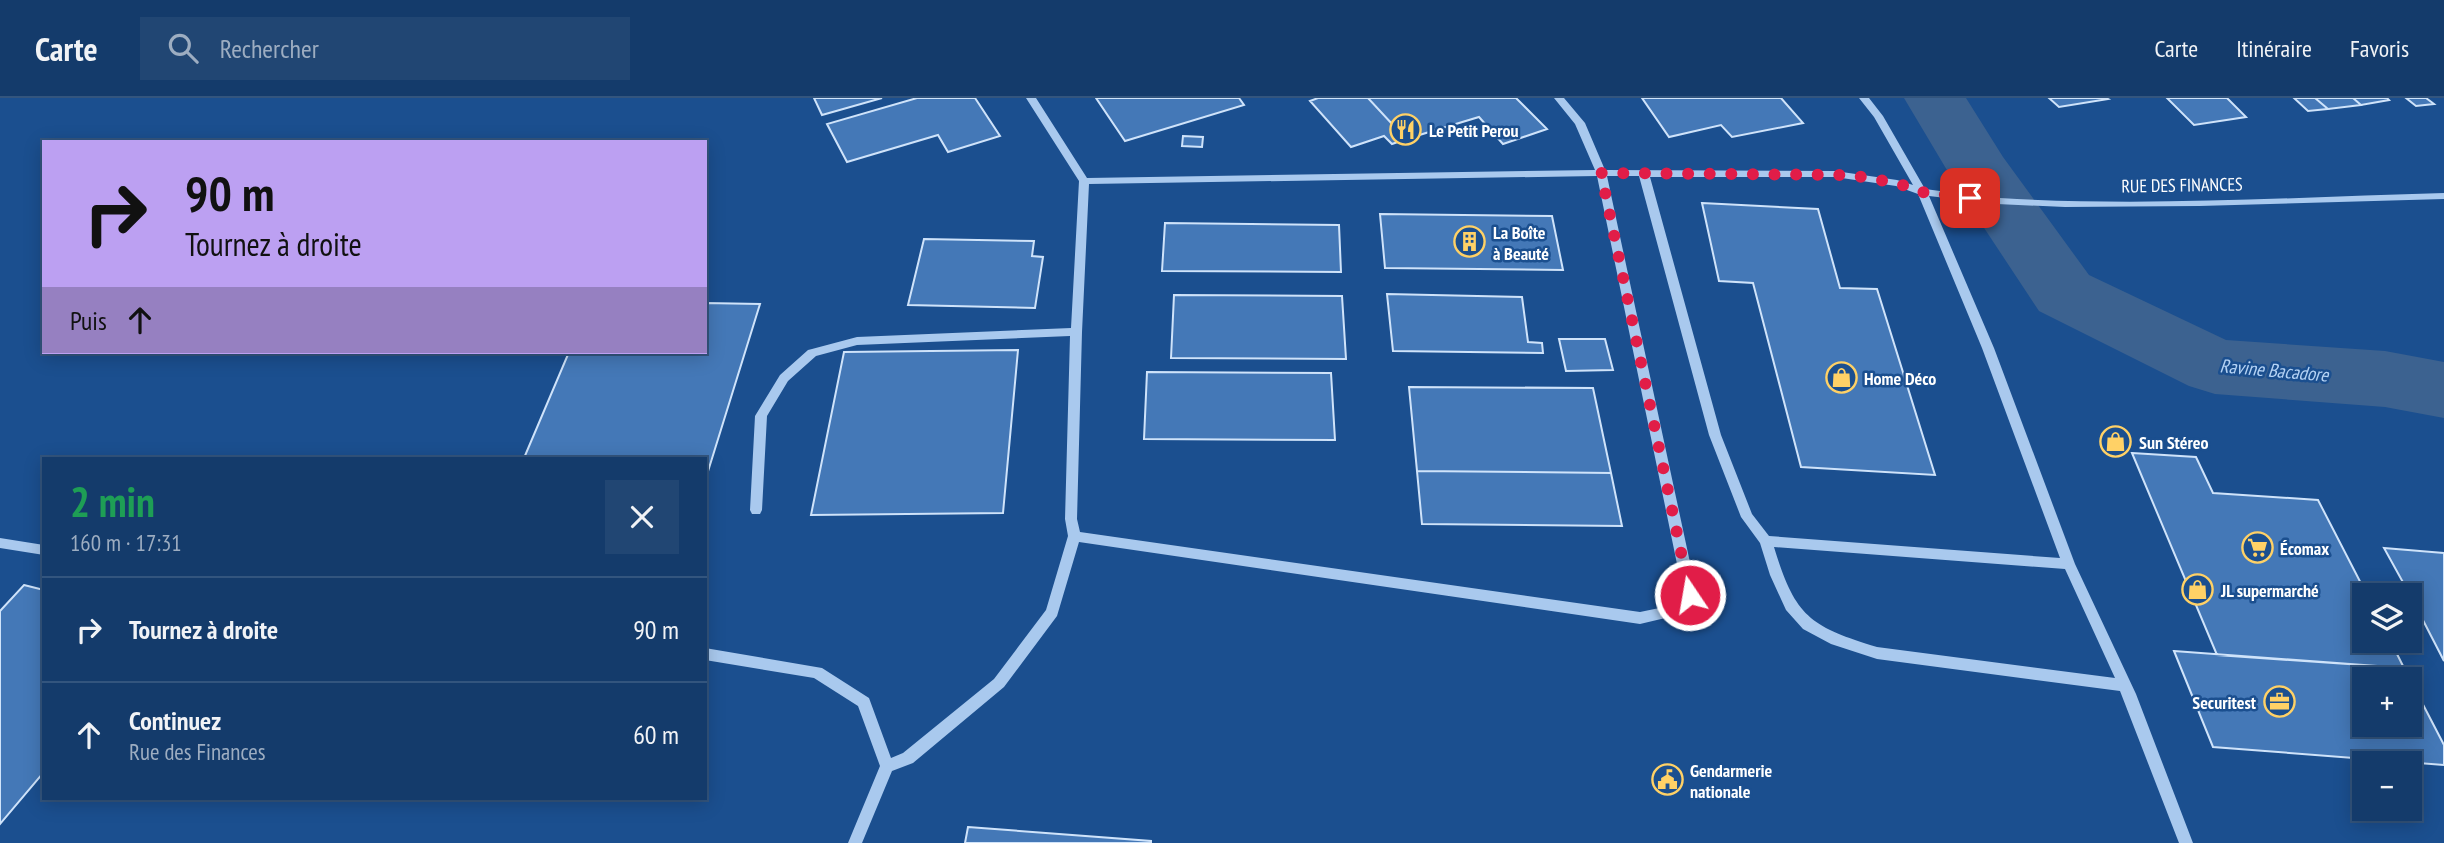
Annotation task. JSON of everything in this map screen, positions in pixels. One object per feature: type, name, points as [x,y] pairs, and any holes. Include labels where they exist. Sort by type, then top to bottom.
[{"type":"street","points":[[887,766],[908,758],[999,683],[1052,612],[1074,536],[1071,519],[1076,332],[1084,181],[1031,98]]},
{"type":"street","points":[[1074,536],[1640,618],[1673,611],[1690,595],[1601,173],[1580,123],[1559,98]]},
{"type":"street","points":[[1864,98],[1878,116],[1922,192],[1988,348],[2069,564],[2125,685],[2186,843]]},
{"type":"street","name":"RUE DES FINANCES","points":[[1084,181],[1601,173],[1843,175],[1897,183],[1922,192],[2031,202],[2199,203],[2444,196]]},
{"type":"street","points":[[1644,175],[1715,435],[1746,517],[1766,541],[1776,575],[1791,606],[1808,625],[1836,640],[1877,653],[2125,685]]},
{"type":"street","points":[[756,510],[761,416],[784,378],[813,353],[857,341],[1076,332]]},
{"type":"street","points":[[1766,541],[2069,564]]},
{"type":"street","points":[[0,543],[42,550]]},
{"type":"street","points":[[707,654],[817,672],[864,702],[887,766],[855,843]]},
{"type":"building","points":[[814,98],[882,98],[822,115]]},
{"type":"building","points":[[917,98],[975,98],[1000,136],[948,152],[938,135],[847,162],[827,124]]},
{"type":"building","points":[[1096,98],[1239,98],[1244,105],[1125,141]]},
{"type":"building","points":[[1318,98],[1368,98],[1406,139],[1392,144],[1384,136],[1351,147],[1310,101]]},
{"type":"building","points":[[1368,98],[1516,98],[1547,129],[1503,144],[1479,117],[1406,139]]},
{"type":"building","points":[[1642,98],[1781,98],[1803,123],[1732,137],[1721,125],[1669,137]]},
{"type":"building","points":[[2049,98],[2106,98],[2108,99],[2059,107]]},
{"type":"building","points":[[2167,98],[2227,98],[2246,117],[2194,125]]},
{"type":"building","points":[[2294,98],[2315,98],[2328,109],[2308,111]]},
{"type":"building","points":[[2315,98],[2353,98],[2361,105],[2328,109]]},
{"type":"building","points":[[2353,98],[2387,98],[2389,100],[2361,105]]},
{"type":"building","points":[[2406,98],[2426,98],[2434,104],[2416,106]]},
{"type":"building","points":[[1183,136],[1203,137],[1202,147],[1182,146]]},
{"type":"building","name":"Home Déco","points":[[1702,203],[1818,209],[1840,288],[1877,289],[1935,475],[1801,467],[1753,283],[1719,281]]},
{"type":"building","name":"La Boîte à Beauté","points":[[1380,214],[1552,216],[1563,270],[1385,268]]},
{"type":"building","points":[[1165,223],[1339,225],[1341,272],[1162,271]]},
{"type":"building","points":[[924,239],[1034,241],[1032,256],[1043,257],[1035,308],[908,305]]},
{"type":"building","points":[[1387,294],[1522,297],[1528,342],[1542,343],[1543,353],[1393,351]]},
{"type":"building","points":[[1174,295],[1342,296],[1346,359],[1171,358]]},
{"type":"building","points":[[707,303],[760,304],[707,475],[707,457],[524,457],[568,354],[707,354]]},
{"type":"building","points":[[1559,339],[1605,339],[1613,370],[1566,371]]},
{"type":"building","points":[[1018,350],[1003,513],[811,515],[844,352]]},
{"type":"building","points":[[1147,372],[1331,373],[1335,440],[1144,439]]},
{"type":"building","points":[[1409,387],[1593,388],[1611,473],[1417,471]]},
{"type":"building","name":"Écomax","points":[[2132,453],[2196,457],[2213,493],[2318,500],[2361,583],[2352,583],[2352,653],[2396,653],[2404,667],[2217,655]]},
{"type":"building","points":[[1417,471],[1611,473],[1622,526],[1422,524]]},
{"type":"building","points":[[2384,548],[2444,553],[2444,661],[2422,618],[2422,583],[2403,583]]},
{"type":"building","points":[[24,585],[42,590],[42,774],[0,824],[0,611]]},
{"type":"building","name":"Securitest","points":[[2174,651],[2390,667],[2352,667],[2352,737],[2422,737],[2422,703],[2444,745],[2444,765],[2422,763],[2422,751],[2352,751],[2352,758],[2213,747]]},
{"type":"building","points":[[968,827],[1151,841],[1151,843],[965,843]]},
{"type":"waterway","name":"Ravine Bacadore","points":[[1935,98],[1980,172],[2064,293],[2215,367],[2385,379],[2444,390]]},
{"type":"place","name":"Le Petit Perou","points":[[1406,130]]},
{"type":"place","name":"La Boîte à Beauté","points":[[1470,242]]},
{"type":"place","name":"Home Déco","points":[[1841,378]]},
{"type":"place","name":"Sun Stéreo","points":[[2116,442]]},
{"type":"place","name":"Écomax","points":[[2257,548]]},
{"type":"place","name":"JL supermarché","points":[[2198,590]]},
{"type":"place","name":"Securitest","points":[[2279,702]]},
{"type":"place","name":"Gendarmerie nationale","points":[[1667,780]]},
{"type":"route","points":[[1690,595],[1601,173],[1850,175],[1897,183],[1922,192],[1970,198]]}]
